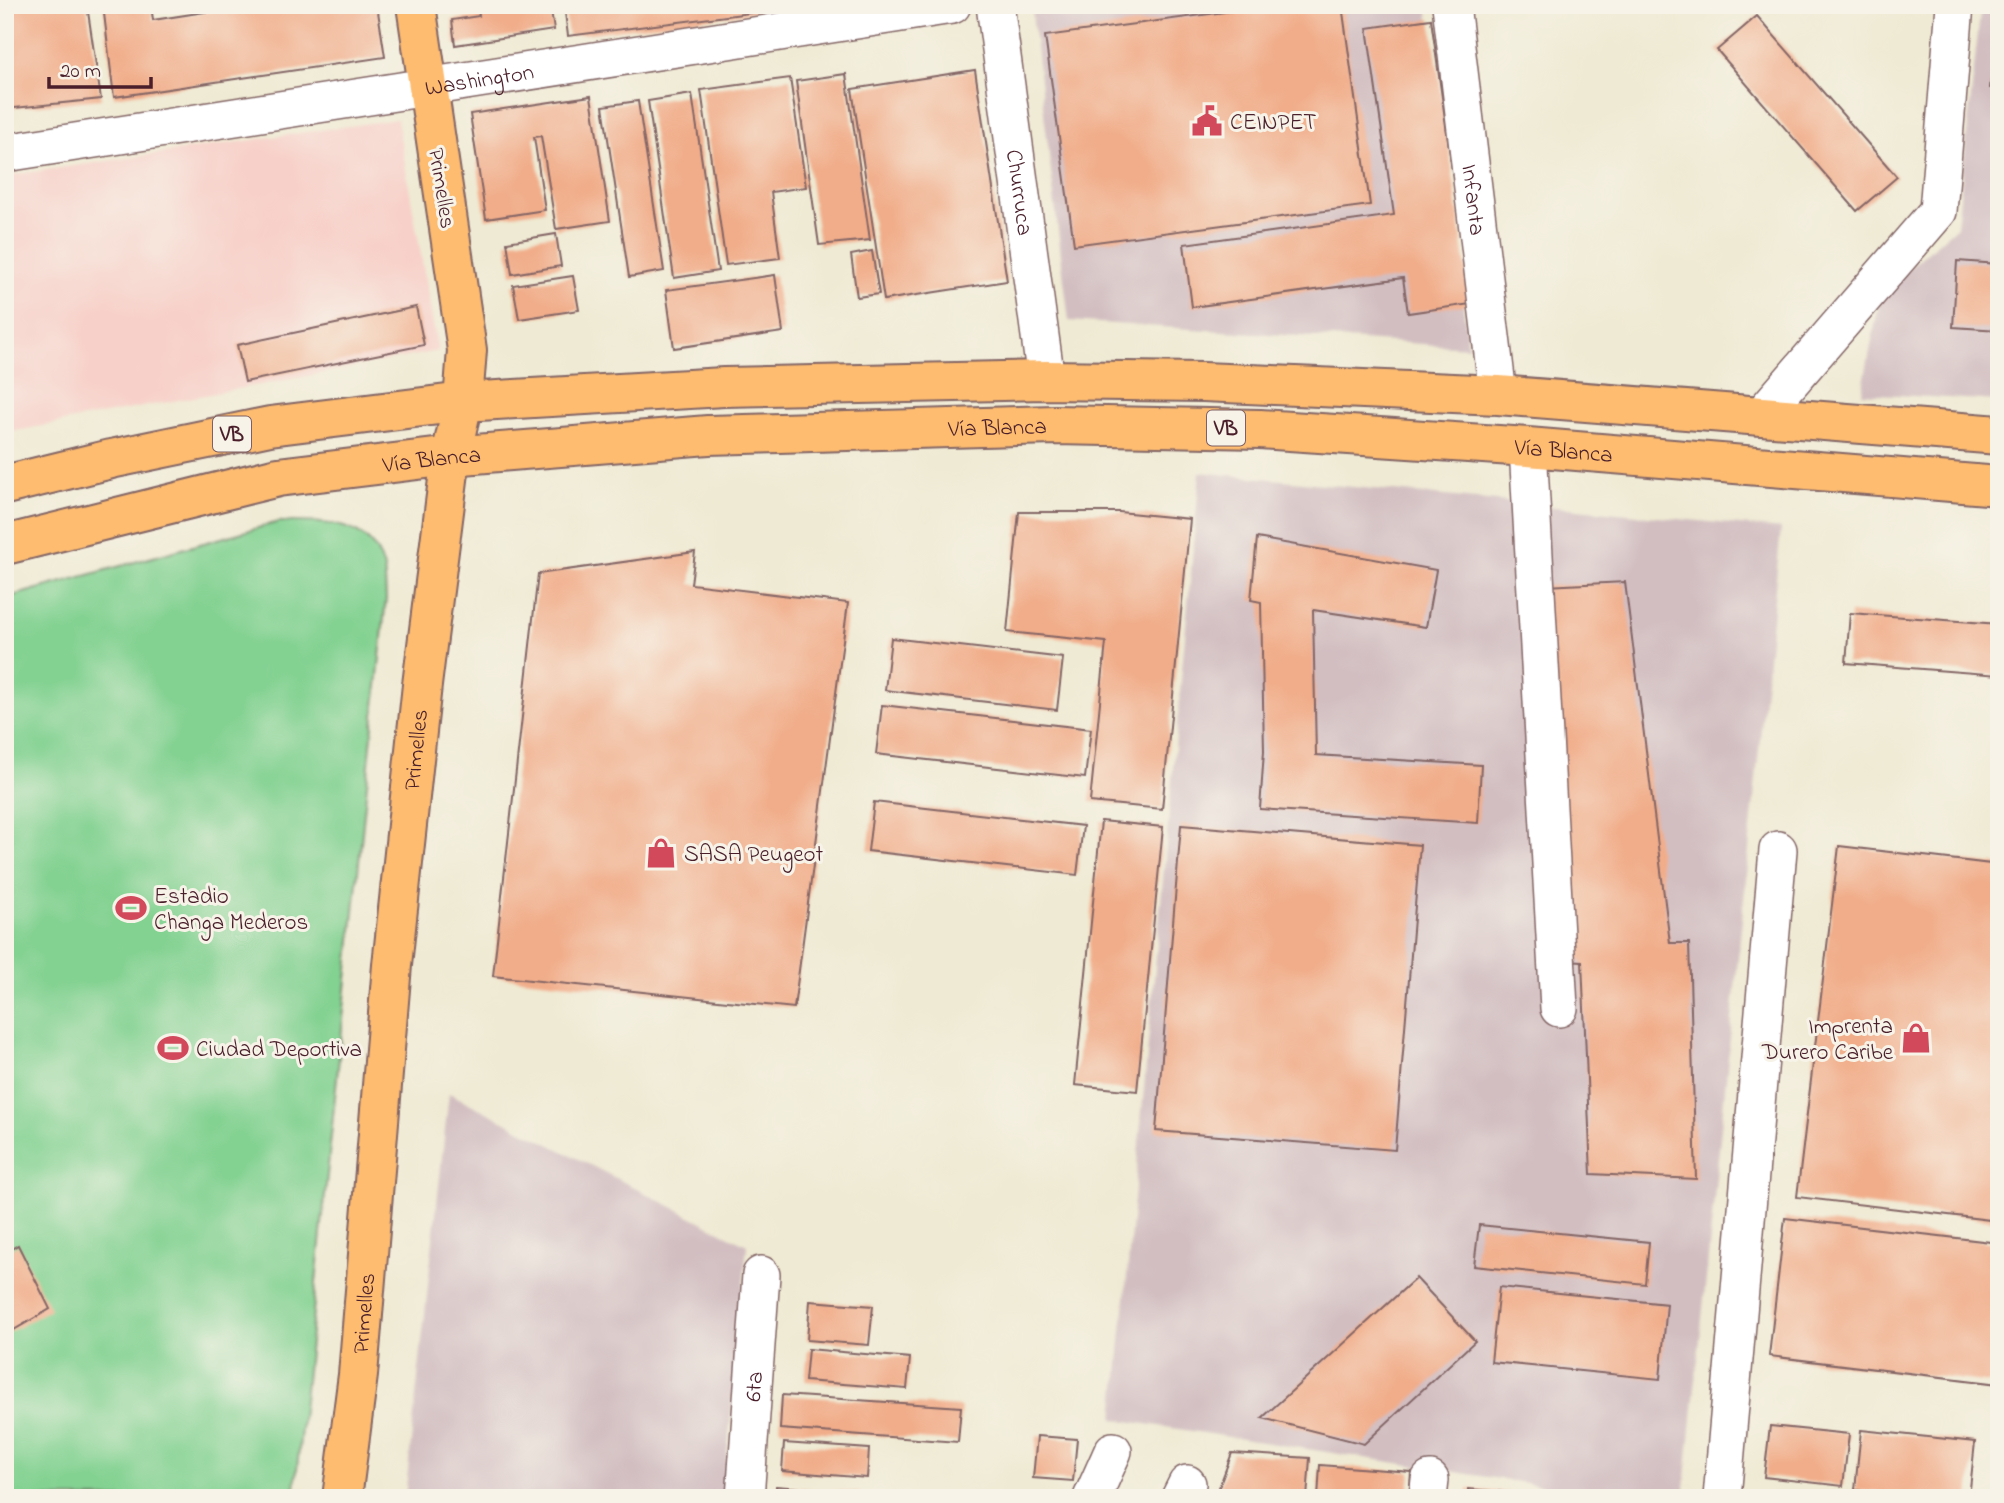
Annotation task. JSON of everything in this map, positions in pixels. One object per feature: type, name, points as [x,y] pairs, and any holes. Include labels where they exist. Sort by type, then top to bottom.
[{"type":"main road","name":"Primelles","points":[[342,1498],[358,1375],[394,951],[422,685],[451,456],[463,402],[467,349],[416,5]]},
{"type":"main road","name":"Vía Blanca","points":[[5,485],[111,459],[270,426],[463,402],[724,387],[1046,380],[1203,382],[1498,395],[1999,435]]},
{"type":"main road","name":"Vía Blanca","points":[[5,545],[278,477],[451,456],[708,435],[1055,425],[1260,429],[1528,447],[1999,486]]},
{"type":"street","name":"Washington","points":[[5,153],[952,5]]},
{"type":"street","name":"Churruca","points":[[995,5],[1046,380]]},
{"type":"street","name":"Infanta","points":[[1451,5],[1498,395]]},
{"type":"street","points":[[1761,416],[1938,211],[1955,5]]},
{"type":"street","points":[[1528,447],[1559,1009]]},
{"type":"street","points":[[1722,1498],[1777,850]]},
{"type":"street","name":"6ta","points":[[745,1498],[761,1275]]},
{"type":"street","points":[[1092,1498],[1113,1451]]},
{"type":"shaded area","points":[[1091,5],[1427,5],[1468,347],[1069,321],[1032,13]]},
{"type":"shaded area","points":[[1981,5],[1999,5],[1999,401],[1862,393],[1881,293],[1957,226]]},
{"type":"shaded area","points":[[397,119],[438,351],[5,433],[5,176]]},
{"type":"shaded area","points":[[1200,472],[1781,529],[1684,1498],[1622,1498],[1114,1419]]},
{"type":"shaded area","points":[[449,1093],[747,1245],[723,1498],[405,1498]]},
{"type":"green space","name":"Ciudad Deportiva","points":[[279,522],[325,523],[354,531],[366,538],[383,565],[386,598],[294,1498],[5,1498],[5,598]]},
{"type":"building","points":[[5,5],[87,5],[101,99],[5,109]]},
{"type":"building","points":[[103,5],[151,5],[153,20],[249,5],[377,5],[385,57],[114,97]]},
{"type":"building","points":[[477,5],[506,5],[507,12],[550,5],[554,30],[455,45],[452,20],[479,16]]},
{"type":"building","points":[[564,5],[798,5],[798,7],[568,36]]},
{"type":"building","name":"CEINPET","points":[[1277,5],[1342,5],[1370,205],[1074,245],[1045,36]]},
{"type":"building","points":[[1757,16],[1897,177],[1857,211],[1717,50]]},
{"type":"building","points":[[1431,19],[1471,304],[1408,313],[1403,278],[1192,307],[1184,244],[1394,215],[1367,28]]},
{"type":"building","points":[[1999,29],[1999,90],[1990,88]]},
{"type":"building","points":[[975,70],[1007,281],[884,300],[852,89]]},
{"type":"building","points":[[846,74],[870,240],[819,245],[796,81]]},
{"type":"building","points":[[790,78],[806,187],[771,192],[780,258],[726,265],[701,90]]},
{"type":"building","points":[[692,94],[718,271],[674,278],[648,101]]},
{"type":"building","points":[[591,96],[610,221],[556,229],[541,136],[534,137],[545,210],[486,219],[470,114]]},
{"type":"building","points":[[638,101],[664,271],[629,277],[603,106]]},
{"type":"building","points":[[556,234],[561,266],[512,274],[507,242]]},
{"type":"building","points":[[872,251],[879,294],[857,297],[851,255]]},
{"type":"building","points":[[1957,261],[1999,264],[1999,330],[1953,327]]},
{"type":"building","points":[[775,275],[783,332],[674,348],[666,290]]},
{"type":"building","points":[[573,276],[579,310],[519,319],[513,285]]},
{"type":"building","points":[[416,307],[424,345],[245,382],[237,345]]},
{"type":"building","points":[[1019,512],[1119,512],[1190,519],[1162,809],[1090,802],[1106,642],[1007,632]]},
{"type":"building","points":[[1257,538],[1436,570],[1426,627],[1313,610],[1316,755],[1481,765],[1478,823],[1260,809],[1264,751],[1261,602],[1251,600]]},
{"type":"building","name":"SASA Peugeot","points":[[695,552],[691,584],[848,603],[794,1008],[493,976],[538,574]]},
{"type":"building","points":[[1625,582],[1670,943],[1689,943],[1696,1179],[1591,1174],[1582,961],[1568,960],[1546,586]]},
{"type":"building","points":[[1850,613],[1999,624],[1999,675],[1846,663]]},
{"type":"building","points":[[891,638],[1063,658],[1057,710],[885,690]]},
{"type":"building","points":[[882,705],[1091,729],[1085,778],[876,754]]},
{"type":"building","points":[[874,802],[1083,826],[1077,875],[868,851]]},
{"type":"building","points":[[1101,821],[1163,827],[1137,1091],[1075,1085]]},
{"type":"building","points":[[1181,825],[1420,845],[1395,1150],[1156,1131]]},
{"type":"building","points":[[1839,846],[1999,865],[1999,1221],[1797,1197]]},
{"type":"building","points":[[1785,1218],[1999,1243],[1999,1384],[1769,1356]]},
{"type":"building","points":[[1479,1225],[1649,1242],[1645,1284],[1474,1266]]},
{"type":"building","points":[[18,1245],[50,1309],[5,1335],[5,1253]]},
{"type":"building","points":[[1416,1278],[1475,1341],[1364,1444],[1262,1418]]},
{"type":"building","points":[[1499,1287],[1667,1304],[1660,1379],[1491,1362]]},
{"type":"building","points":[[810,1301],[873,1306],[869,1345],[807,1340]]},
{"type":"building","points":[[808,1349],[910,1358],[907,1389],[805,1381]]},
{"type":"building","points":[[782,1395],[961,1407],[958,1442],[780,1429]]},
{"type":"building","points":[[1770,1426],[1849,1434],[1843,1486],[1764,1477]]},
{"type":"building","points":[[1861,1430],[1975,1442],[1969,1498],[1927,1498],[1855,1490]]},
{"type":"building","points":[[1037,1436],[1077,1439],[1073,1481],[1033,1478]]},
{"type":"building","points":[[784,1443],[869,1449],[867,1478],[782,1471]]},
{"type":"building","points":[[1232,1453],[1310,1458],[1307,1498],[1215,1498]]},
{"type":"building","points":[[1320,1465],[1411,1472],[1409,1498],[1318,1498]]},
{"type":"building","points":[[776,1486],[860,1493],[860,1498],[776,1498]]},
{"type":"building","points":[[1468,1489],[1552,1496],[1552,1498],[1468,1498]]},
{"type":"building","points":[[943,1493],[976,1496],[976,1498],[943,1498]]},
{"type":"place","name":"CEINPET","points":[[1207,121]]},
{"type":"place","name":"SASA Peugeot","points":[[661,853]]},
{"type":"place","name":"Estadio Changa Mederos","points":[[131,908]]},
{"type":"place","name":"Imprenta Durero Caribe","points":[[1916,1038]]},
{"type":"place","name":"Ciudad Deportiva","points":[[173,1048]]}]
